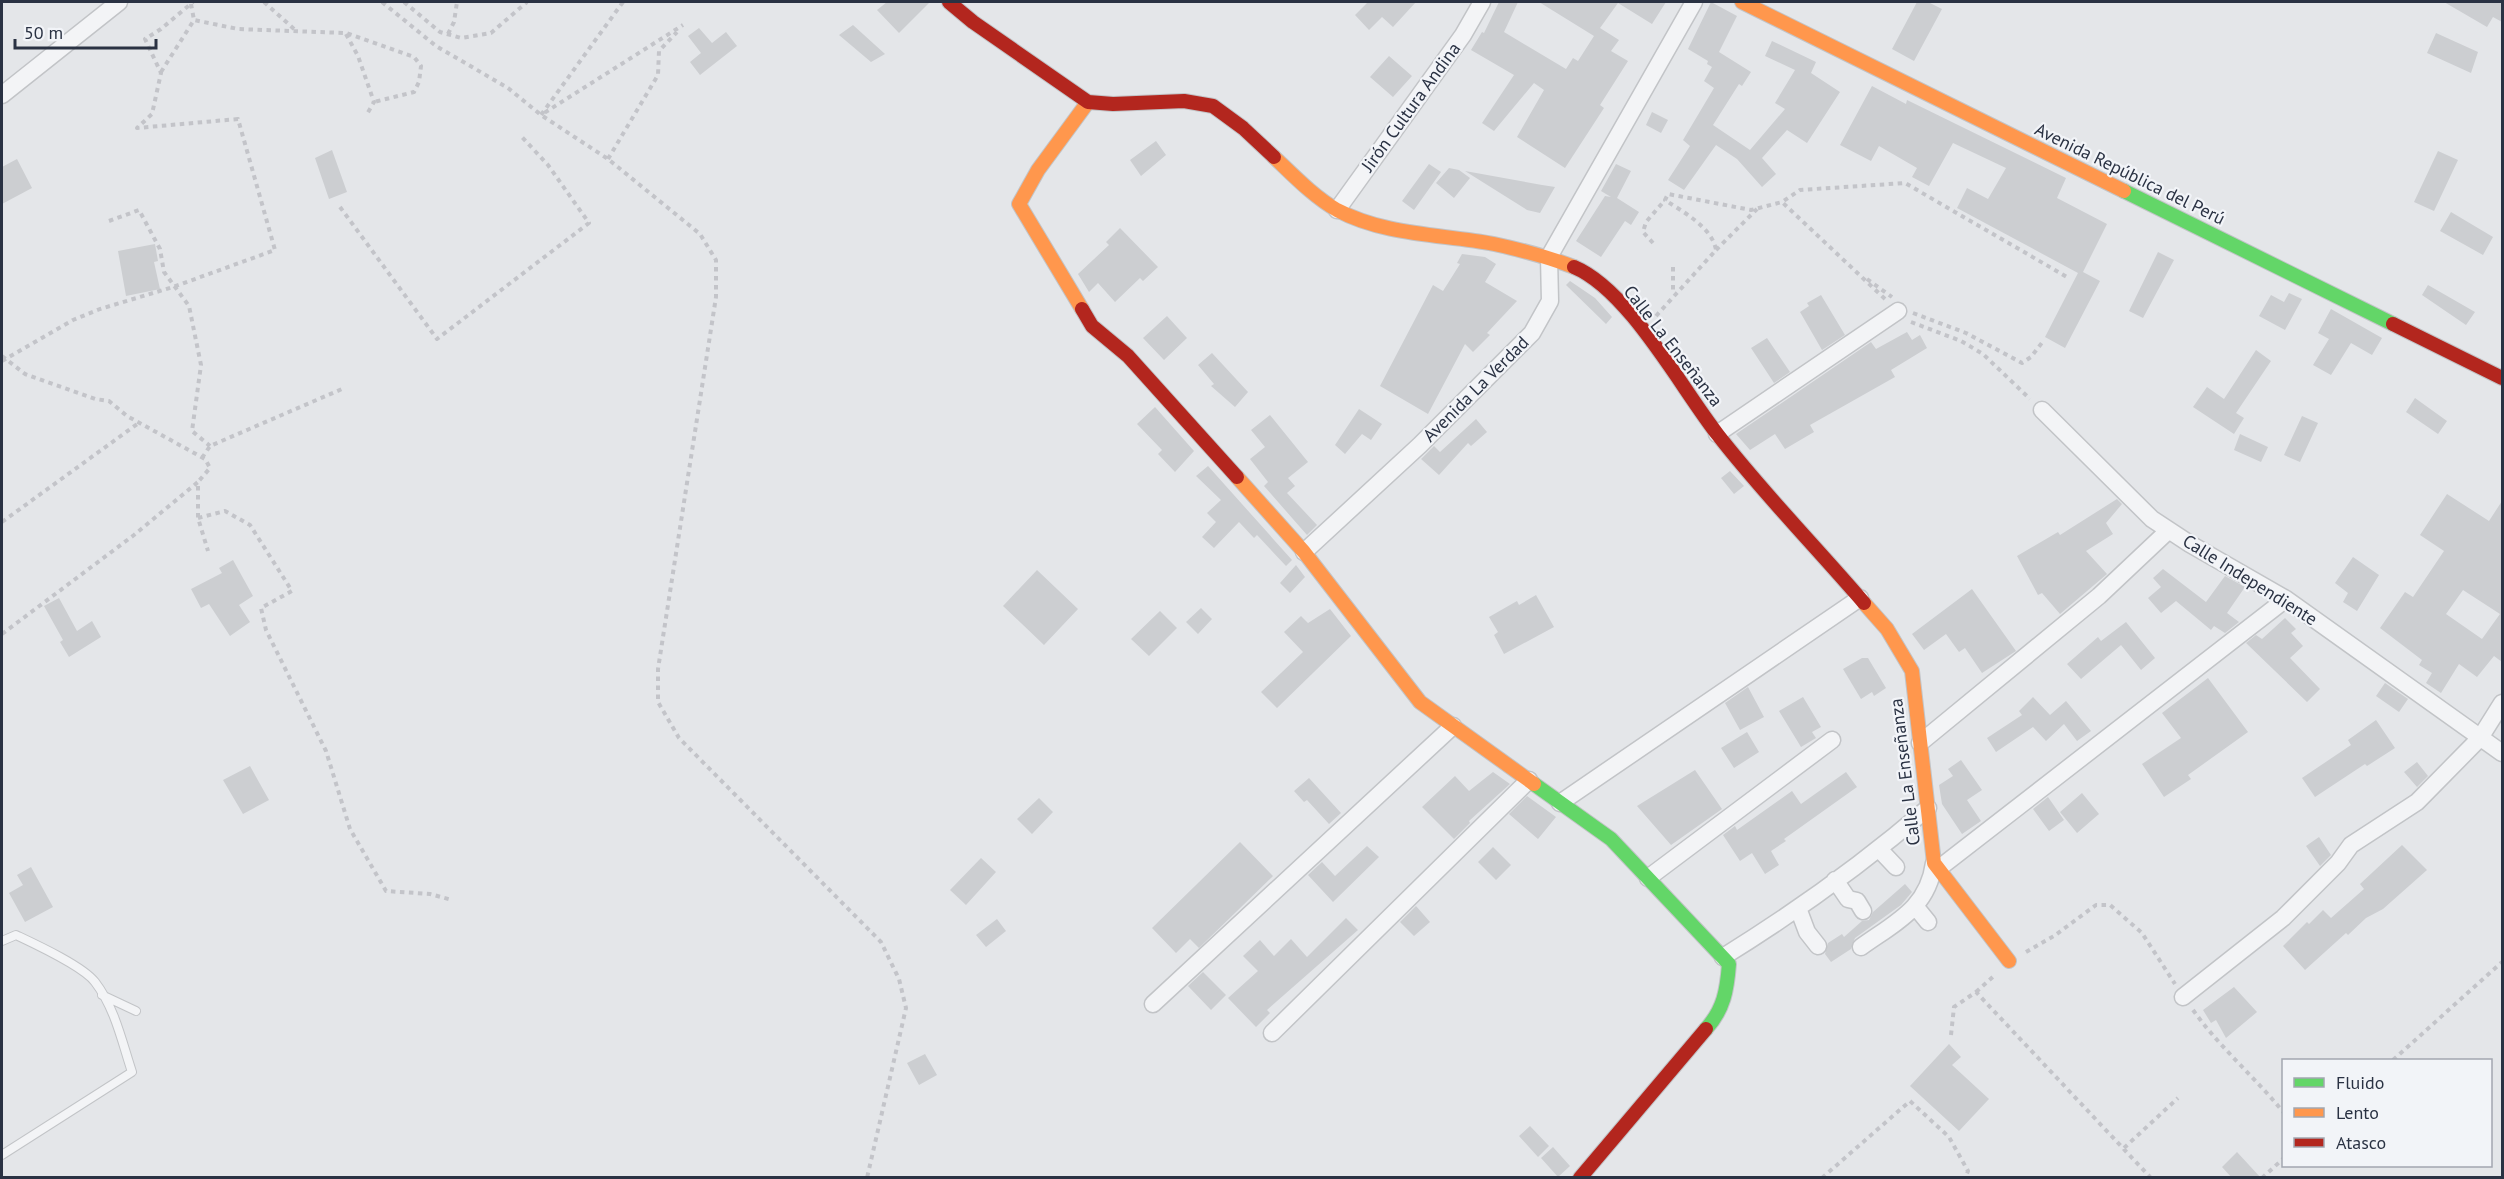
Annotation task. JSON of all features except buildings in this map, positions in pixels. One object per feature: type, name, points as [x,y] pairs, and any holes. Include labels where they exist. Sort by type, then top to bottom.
[{"type":"street","points":[[2,94],[119,2]]},
{"type":"street","points":[[949,2],[973,22],[1088,102],[1038,170],[1019,204],[1092,326],[1128,356],[1304,552],[1420,702],[1611,839],[1729,964],[1727,995],[1717,1017],[1580,1178]]},
{"type":"street","name":"Jirón Cultura Andina","points":[[1337,210],[1463,35],[1482,2]]},
{"type":"street","name":"Avenida La Verdad","points":[[1304,552],[1420,445],[1532,333],[1550,301],[1550,257],[1694,2]]},
{"type":"street","name":"Avenida República del Perú","points":[[1742,2],[2502,378]]},
{"type":"street","name":"Calle La Enseñanza","points":[[1088,102],[1113,104],[1184,101],[1213,106],[1243,128],[1300,183],[1337,210],[1371,223],[1414,234],[1493,244],[1550,257],[1584,271],[1605,288],[1642,329],[1687,388],[1717,434],[1887,629],[1912,671],[1936,866]]},
{"type":"street","points":[[1717,434],[1902,307]]},
{"type":"street","name":"Calle Independiente","points":[[2042,410],[2152,519],[2286,599],[2502,753]]},
{"type":"street","points":[[1920,743],[2099,596],[2169,530]]},
{"type":"street","points":[[1560,803],[1860,598]]},
{"type":"street","points":[[1861,947],[1921,901],[1931,884],[1936,866],[2286,599]]},
{"type":"street","points":[[2183,997],[2283,918],[2338,863],[2351,845],[2417,802],[2480,738],[2502,703]]},
{"type":"street","points":[[1153,1004],[1453,726]]},
{"type":"street","points":[[1648,878],[1832,740]]},
{"type":"street","points":[[1272,1033],[1528,780]]},
{"type":"street","points":[[1723,957],[1798,908],[1879,849],[1928,808]]},
{"type":"street","points":[[1879,849],[1896,867]]},
{"type":"street","points":[[1936,866],[2009,962]]},
{"type":"street","points":[[1835,879],[1848,899],[1857,901],[1863,911]]},
{"type":"street","points":[[1915,906],[1928,921]]},
{"type":"street","points":[[1798,908],[1807,932],[1818,946]]},
{"type":"lane","points":[[2,941],[16,935],[45,949],[94,981],[112,1012],[132,1072],[2,1155]]},
{"type":"lane","points":[[102,994],[136,1011]]},
{"type":"path","points":[[2,634],[134,535],[198,482],[210,468],[202,458],[127,416],[109,401],[95,399],[25,374],[3,359],[73,320],[100,309],[174,287],[275,250],[238,119],[137,128],[152,114],[161,72],[194,20],[192,2]]},
{"type":"path","points":[[161,72],[145,39],[192,2]]},
{"type":"path","points":[[264,2],[294,30]]},
{"type":"path","points":[[382,2],[436,46],[508,88],[541,115],[608,159],[700,234],[716,260],[716,297],[658,669],[658,702],[679,738],[881,942],[899,979],[906,1008],[867,1178]]},
{"type":"path","points":[[404,2],[440,32],[461,38],[491,33],[526,2]]},
{"type":"path","points":[[448,34],[454,22],[457,2]]},
{"type":"path","points":[[541,115],[623,2]]},
{"type":"path","points":[[194,20],[238,29],[346,33],[414,57],[421,66],[419,82],[414,92],[374,102],[367,114]]},
{"type":"path","points":[[541,115],[684,25],[659,51],[658,75],[608,159]]},
{"type":"path","points":[[346,33],[358,56],[374,102]]},
{"type":"path","points":[[340,207],[437,339],[589,223],[548,165],[521,136]]},
{"type":"path","points":[[1653,243],[1643,232],[1646,222],[1668,194],[1751,210],[1782,202],[1800,190],[1905,183],[2067,277]]},
{"type":"path","points":[[1665,200],[1695,221],[1714,240],[1716,250]]},
{"type":"path","points":[[1782,202],[1852,268],[1914,314],[1966,333],[2022,363],[2031,357],[2043,340]]},
{"type":"path","points":[[1642,329],[1758,208]]},
{"type":"path","points":[[109,220],[139,210],[160,249],[164,272],[189,306],[201,365],[192,431],[210,446]]},
{"type":"path","points":[[1673,267],[1673,295]]},
{"type":"path","points":[[1852,268],[1902,307],[1915,326],[1961,341],[1983,354],[2042,410]]},
{"type":"path","points":[[202,458],[210,446],[342,389]]},
{"type":"path","points":[[2,522],[140,422]]},
{"type":"path","points":[[198,482],[198,518],[208,551]]},
{"type":"path","points":[[198,518],[225,511],[250,525],[292,591],[261,608],[266,630],[326,751],[350,829],[386,891],[430,894],[452,900]]},
{"type":"path","points":[[1951,1035],[1954,1007],[1976,992],[2009,962],[2054,936],[2096,905],[2110,905],[2142,933],[2213,1039],[2267,1092],[2282,1112]]},
{"type":"path","points":[[2394,1059],[2502,962]]},
{"type":"path","points":[[1976,992],[2151,1178]]},
{"type":"path","points":[[2124,1148],[2178,1098]]},
{"type":"path","points":[[1822,1178],[1910,1101],[1949,1137],[1968,1171],[1965,1178]]},
{"type":"path","points":[[2262,1178],[2282,1159]]},
{"type":"traffic: fast","points":[[2124,191],[2393,324]]},
{"type":"traffic: fast","points":[[1534,784],[1611,839],[1729,964],[1724,999],[1706,1029]]},
{"type":"traffic: slow","points":[[1742,2],[2124,191]]},
{"type":"traffic: slow","points":[[1082,309],[1019,204],[1038,170],[1088,102]]},
{"type":"traffic: slow","points":[[1274,157],[1320,199],[1356,219],[1394,230],[1504,246],[1574,267]]},
{"type":"traffic: slow","points":[[1237,477],[1304,552],[1420,702],[1534,784]]},
{"type":"traffic: slow","points":[[1864,603],[1887,629],[1912,671],[1934,863],[2009,961]]},
{"type":"traffic: jam","points":[[949,2],[973,22],[1088,102],[1113,104],[1184,101],[1213,106],[1243,128],[1274,157]]},
{"type":"traffic: jam","points":[[1574,267],[1594,279],[1634,318],[1735,457],[1864,603]]},
{"type":"traffic: jam","points":[[1082,309],[1092,326],[1128,356],[1237,477]]},
{"type":"traffic: jam","points":[[2393,324],[2502,378]]},
{"type":"traffic: jam","points":[[1580,1178],[1706,1029]]}]
